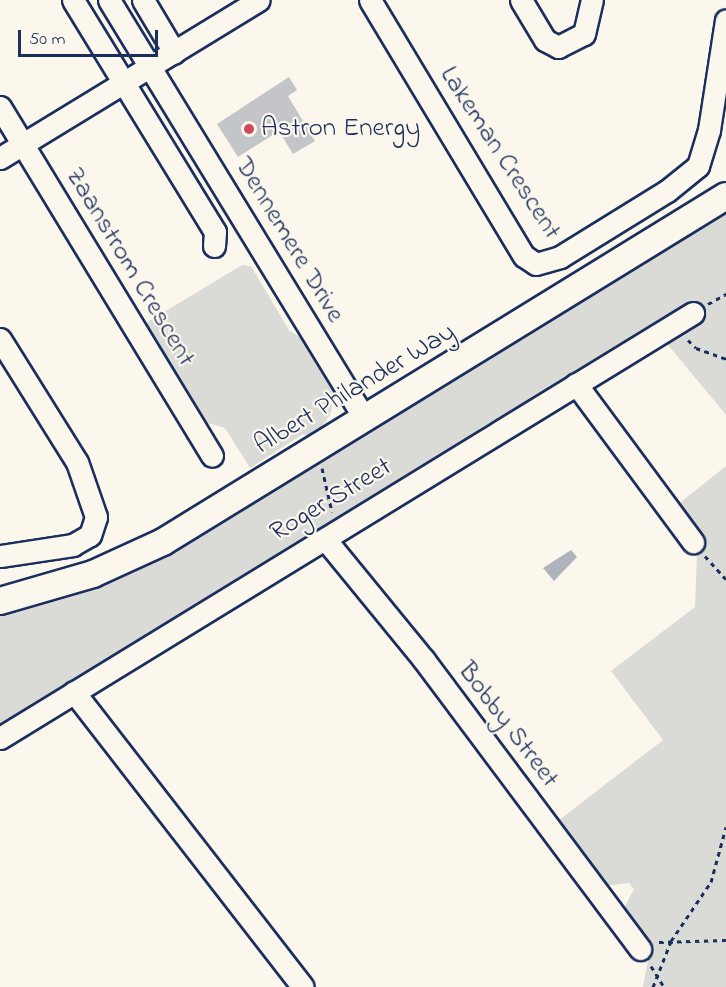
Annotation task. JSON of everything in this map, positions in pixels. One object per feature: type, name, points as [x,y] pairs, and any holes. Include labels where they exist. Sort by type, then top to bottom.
[{"type":"street","points":[[73,0],[215,232],[214,246]]},
{"type":"street","name":"Dennemere Drive","points":[[109,0],[364,418]]},
{"type":"street","points":[[143,0],[174,52]]},
{"type":"street","points":[[0,158],[259,0]]},
{"type":"street","name":"Lakeman Crescent","points":[[370,0],[524,256],[536,264],[560,256],[668,191],[698,166],[709,130],[726,20]]},
{"type":"street","points":[[521,0],[545,40],[558,47],[584,34],[592,0]]},
{"type":"street","name":"Zaanstrom Crescent","points":[[0,107],[212,456]]},
{"type":"street","name":"Albert Philander Way","points":[[0,601],[93,574],[135,556],[726,196]]},
{"type":"street","name":"Roger Street","points":[[0,738],[693,313]]},
{"type":"street","points":[[0,339],[77,462],[96,516],[90,535],[73,545],[0,556]]},
{"type":"street","points":[[576,384],[693,542]]},
{"type":"street","name":"Bobby Street","points":[[332,535],[640,949]]},
{"type":"street","points":[[74,692],[303,987]]},
{"type":"path","points":[[674,324],[696,348],[726,359]]},
{"type":"path","points":[[321,464],[332,535]]},
{"type":"path","points":[[693,542],[726,579]]},
{"type":"path","points":[[653,987],[656,974],[671,941],[711,882],[726,827]]},
{"type":"path","points":[[664,987],[640,949],[671,941],[726,940]]},
{"type":"shaded area","points":[[726,206],[726,415],[664,340],[692,304],[0,724],[0,613],[88,588]]},
{"type":"shaded area","points":[[242,265],[251,266],[289,330],[304,340],[331,383],[334,398],[330,415],[318,432],[310,438],[303,434],[250,468],[225,428],[201,421],[141,326]]},
{"type":"shaded area","points":[[726,466],[726,987],[643,987],[650,949],[623,910],[634,889],[629,883],[603,886],[554,824],[663,740],[611,671],[695,607],[697,555],[666,514]]},
{"type":"shaded area","points":[[571,550],[577,557],[554,581],[543,568]]},
{"type":"building","points":[[289,77],[297,90],[288,96],[315,141],[293,154],[279,131],[238,157],[217,124]]},
{"type":"place","name":"Astron Energy","points":[[249,129]]}]
